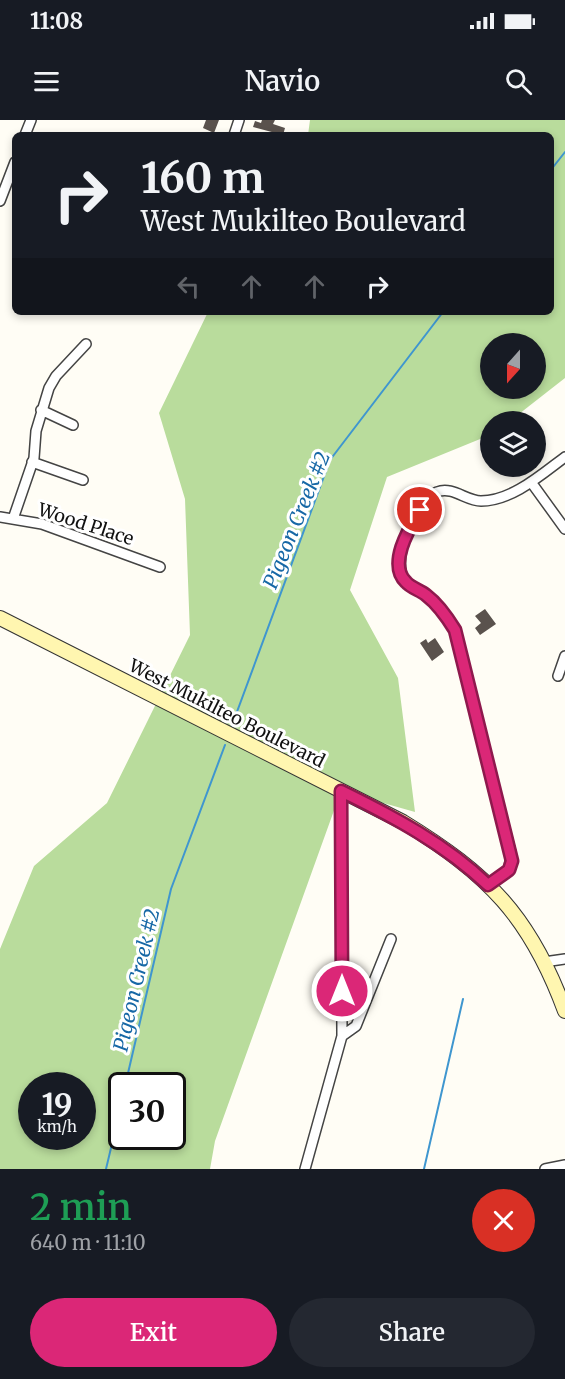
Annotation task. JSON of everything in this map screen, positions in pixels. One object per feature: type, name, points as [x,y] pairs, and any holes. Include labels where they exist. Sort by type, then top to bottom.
[{"type":"main road","name":"West Mukilteo Boulevard","points":[[0,618],[341,791],[435,842],[462,861],[488,885],[521,922],[544,962],[565,1011]]},
{"type":"street","points":[[0,201],[11,188]]},
{"type":"street","points":[[13,519],[32,462],[41,410],[56,376],[86,344]]},
{"type":"street","points":[[41,410],[73,425]]},
{"type":"street","points":[[488,885],[509,870],[511,854],[457,639],[445,615],[427,596],[405,582],[399,568],[400,550],[426,498],[433,494],[440,491],[457,492],[480,501],[498,498],[531,482],[565,457]]},
{"type":"street","points":[[32,462],[83,480]]},
{"type":"street","points":[[531,482],[565,529]]},
{"type":"street","name":"Wood Place","points":[[0,517],[42,524],[160,567]]},
{"type":"street","points":[[558,676],[565,656]]},
{"type":"street","points":[[305,1169],[342,1036],[341,791]]},
{"type":"street","points":[[342,1036],[356,1026],[391,939]]},
{"type":"street","points":[[544,962],[565,959]]},
{"type":"street","points":[[545,1169],[565,1165]]},
{"type":"green space","points":[[310,120],[565,120],[565,378],[546,393],[546,333],[480,333],[480,399],[538,399],[523,411],[480,411],[480,439],[387,477],[350,590],[398,678],[415,812],[341,791],[215,1141],[210,1169],[0,1169],[0,949],[34,866],[107,803],[190,635],[185,499],[159,413],[207,315],[554,315],[554,132],[308,132]]},
{"type":"building","points":[[206,120],[219,120],[214,132],[203,128]]},
{"type":"building","points":[[262,120],[275,120],[273,124],[285,128],[284,132],[272,132],[253,127],[255,121],[261,123]]},
{"type":"building","points":[[485,609],[496,624],[480,635],[475,628],[481,623],[475,616]]},
{"type":"building","points":[[435,638],[444,652],[432,661],[420,643],[426,639],[428,643]]},
{"type":"waterway","name":"Pigeon Creek #2","points":[[554,166],[565,152]]},
{"type":"waterway","name":"Pigeon Creek #2","points":[[231,728],[330,460],[441,315]]},
{"type":"waterway","name":"Pigeon Creek #2","points":[[128,1072],[171,889],[225,745]]},
{"type":"waterway","points":[[424,1169],[463,999]]},
{"type":"waterway","name":"Pigeon Creek #2","points":[[106,1169],[111,1150]]},
{"type":"route","points":[[342,991],[341,791],[403,822],[435,842],[462,861],[488,885],[505,874],[512,861],[455,630],[445,615],[427,596],[405,582],[399,568],[400,550],[420,510]]}]
